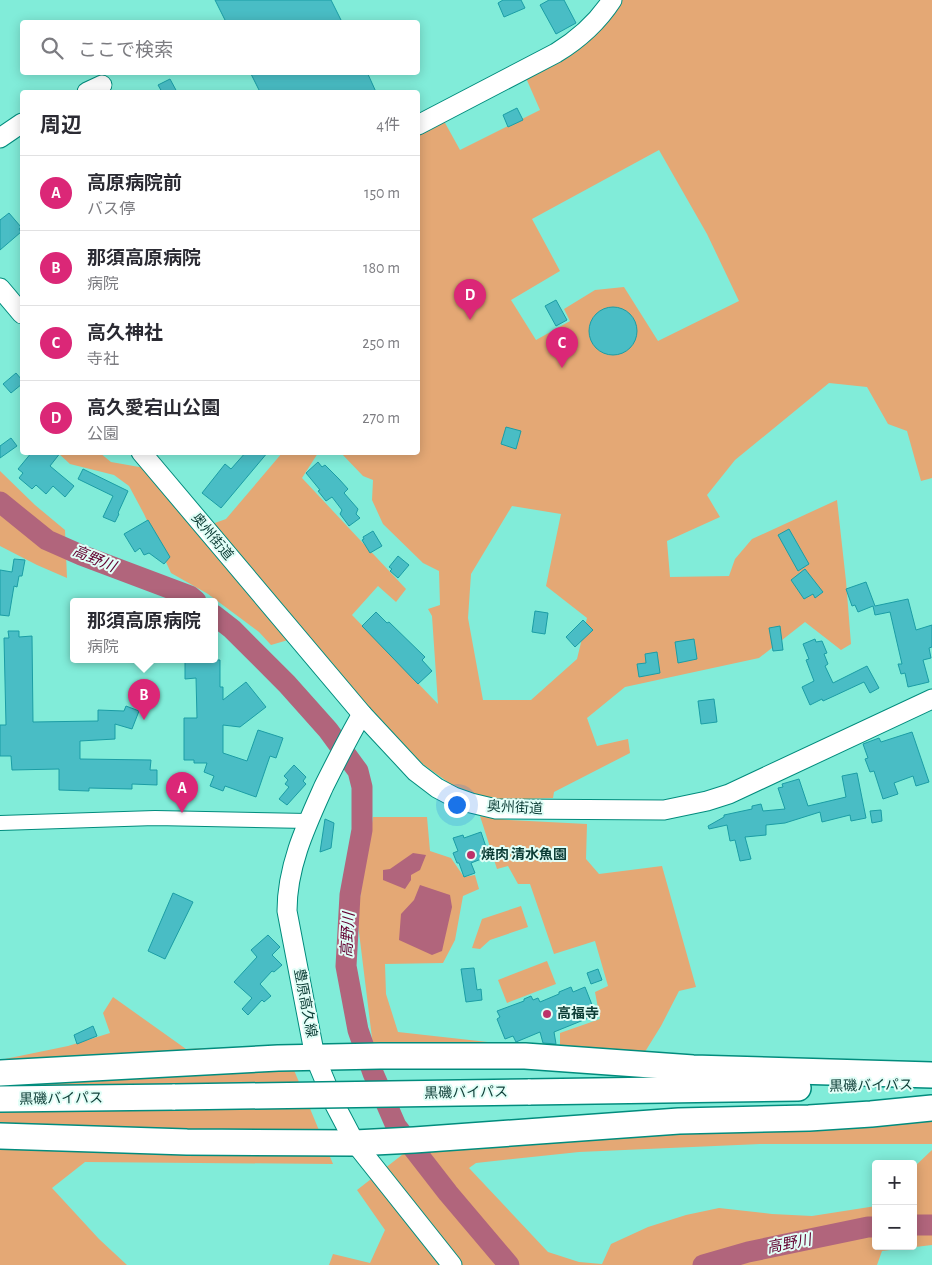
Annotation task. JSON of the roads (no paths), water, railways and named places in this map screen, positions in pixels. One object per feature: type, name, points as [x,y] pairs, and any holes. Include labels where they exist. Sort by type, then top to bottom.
[{"type":"highway","points":[[0,1073],[315,1057],[526,1056],[693,1068],[932,1075]]},
{"type":"highway","name":"黒磯バイパス","points":[[0,1100],[932,1085]]},
{"type":"highway","points":[[0,1136],[187,1142],[355,1143],[679,1121],[809,1118],[932,1108]]},
{"type":"main road","points":[[420,124],[568,46],[594,24],[612,0]]},
{"type":"main road","points":[[0,138],[20,124]]},
{"type":"main road","points":[[0,288],[20,312]]},
{"type":"main road","name":"奥州街道","points":[[144,455],[362,714],[416,772],[437,788],[471,803],[496,809],[664,810],[700,803],[729,794],[932,699]]},
{"type":"main road","name":"豊原高久線","points":[[362,714],[351,732],[308,821],[291,870],[287,893],[287,911],[315,1057],[332,1098],[355,1143],[452,1265]]},
{"type":"street","points":[[0,823],[155,818],[308,821]]},
{"type":"waterway","name":"高野川","points":[[0,502],[47,540],[192,598]]},
{"type":"waterway","name":"高野川","points":[[218,618],[232,629],[287,684],[328,730],[358,771],[362,787],[362,830],[350,895],[346,966],[358,1030],[373,1073],[396,1126],[448,1193],[509,1265]]},
{"type":"waterway","name":"高野川","points":[[917,1225],[932,1225]]},
{"type":"waterway","name":"高野川","points":[[703,1265],[748,1252],[872,1227]]},
{"type":"place","name":"高久愛宕山公園","points":[[470,320]]},
{"type":"place","name":"高久神社","points":[[562,368]]},
{"type":"place","name":"那須高原病院","points":[[144,720]]},
{"type":"place","name":"高原病院前","points":[[182,813]]},
{"type":"place","name":"焼肉 清水魚園","points":[[471,855]]},
{"type":"place","name":"高福寺","points":[[547,1014]]}]
